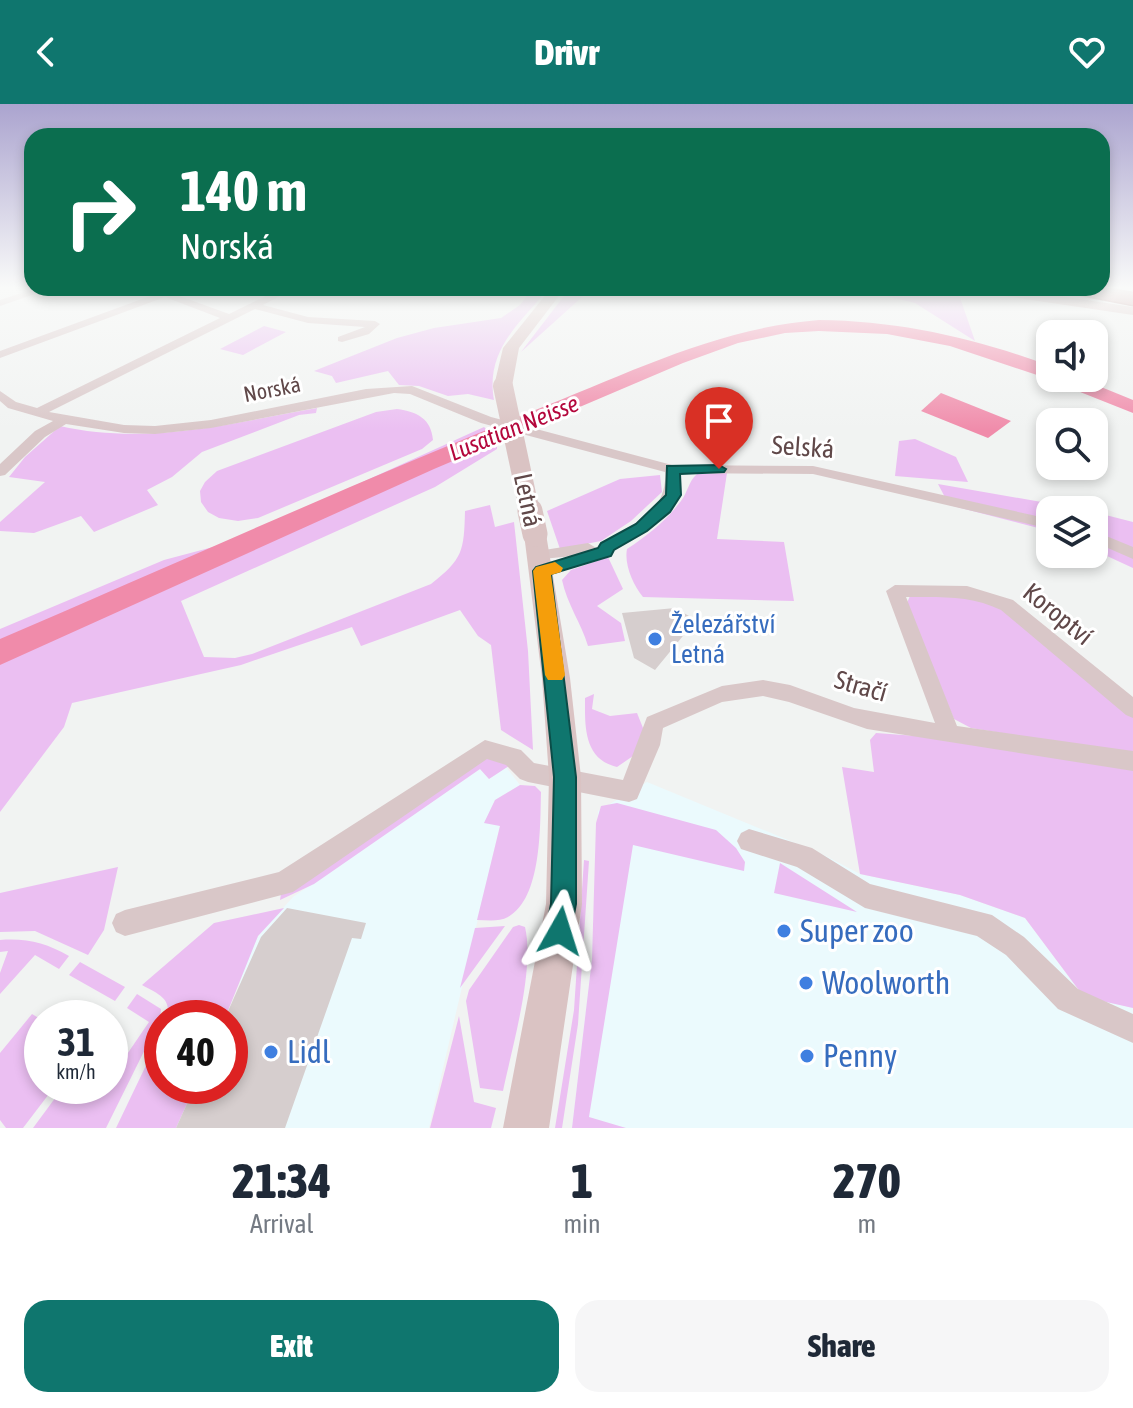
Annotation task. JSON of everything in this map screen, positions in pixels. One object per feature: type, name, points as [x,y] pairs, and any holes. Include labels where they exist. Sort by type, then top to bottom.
[{"type":"street","points":[[0,355],[55,335]]},
{"type":"street","points":[[37,413],[195,335]]},
{"type":"street","points":[[342,339],[356,335]]},
{"type":"street","name":"Letná","points":[[521,335],[511,348],[503,386],[538,553],[565,777],[564,904],[526,1128]]},
{"type":"street","name":"Norská","points":[[0,395],[12,405],[37,413],[124,429],[184,428],[394,389],[424,394],[486,420],[551,435]]},
{"type":"street","points":[[0,472],[40,434],[64,420]]},
{"type":"street","name":"Selská","points":[[551,435],[672,469],[813,470],[1036,521]]},
{"type":"street","points":[[0,456],[18,455]]},
{"type":"street","points":[[538,553],[594,556],[605,552],[606,547],[641,528],[664,508],[674,495],[672,469]]},
{"type":"street","points":[[1108,542],[1133,553]]},
{"type":"street","name":"Koroptví","points":[[949,732],[895,591],[986,595],[1007,605],[1133,709]]},
{"type":"street","name":"Stračí","points":[[565,777],[629,792],[649,745],[654,723],[677,710],[736,690],[761,687],[797,695],[864,720],[1133,761]]},
{"type":"street","points":[[125,923],[284,883],[485,749],[513,757],[528,772],[565,777]]},
{"type":"street","points":[[749,841],[803,857],[865,895],[983,924],[1015,946],[1068,999],[1133,1029]]},
{"type":"shaded area","points":[[247,335],[281,335],[243,355],[220,349]]},
{"type":"shaded area","points":[[409,335],[509,335],[495,366],[494,400],[468,394],[448,396],[419,386],[399,385],[388,371],[336,383],[332,376],[314,371]]},
{"type":"shaded area","points":[[534,335],[540,335],[521,352]]},
{"type":"shaded area","points":[[941,393],[1011,421],[988,438],[921,411]]},
{"type":"shaded area","points":[[317,408],[316,413],[299,415],[202,452],[172,477],[147,490],[158,505],[94,532],[81,516],[34,533],[0,531],[0,522],[45,482],[9,477],[25,457],[60,426],[93,432],[157,433],[221,426]]},
{"type":"shaded area","points":[[397,409],[422,417],[432,432],[433,440],[422,449],[258,518],[238,521],[219,518],[208,512],[201,502],[200,491],[217,471],[376,412]]},
{"type":"shaded area","points":[[484,427],[497,439],[497,449],[435,487],[181,601],[204,657],[235,658],[252,654],[431,584],[450,568],[460,553],[465,511],[490,505],[495,527],[514,522],[528,651],[533,750],[501,730],[491,645],[478,636],[460,610],[361,646],[352,627],[241,665],[72,703],[64,727],[0,812],[0,629],[164,560],[228,543]]},
{"type":"shaded area","points":[[915,439],[956,457],[968,482],[895,476],[899,441]]},
{"type":"shaded area","points":[[727,473],[717,539],[784,542],[794,601],[643,597],[630,574],[627,549],[669,515],[697,474]]},
{"type":"shaded area","points":[[660,475],[662,492],[631,521],[601,541],[560,549],[547,511],[620,479]]},
{"type":"shaded area","points":[[938,484],[1036,501],[1036,527],[949,505]]},
{"type":"shaded area","points":[[1108,516],[1133,522],[1133,568],[1108,556]]},
{"type":"shaded area","points":[[608,557],[623,589],[597,606],[621,623],[625,641],[588,646],[562,580],[571,570]]},
{"type":"shaded area","points":[[910,596],[985,598],[1021,622],[1133,714],[1133,755],[971,728],[954,719],[906,605]]},
{"type":"shaded area","points":[[594,694],[592,709],[610,716],[637,713],[645,733],[633,756],[617,767],[598,757],[588,740],[585,698]]},
{"type":"shaded area","points":[[876,733],[957,739],[1133,769],[1133,1008],[1084,997],[1025,918],[960,895],[860,874],[842,767],[874,772],[870,740]]},
{"type":"shaded area","points":[[489,757],[512,764],[489,779],[480,769],[314,884],[280,900],[281,894],[431,791]]},
{"type":"shaded area","points":[[506,767],[520,785],[495,800],[485,822],[500,825],[429,1128],[176,1128],[187,1104],[248,1104],[248,1000],[235,1000],[245,965],[258,936],[293,897],[480,769],[489,779]]},
{"type":"shaded area","points":[[647,782],[822,854],[860,874],[960,895],[1025,918],[1083,996],[1133,1008],[1133,1128],[572,1128],[592,959],[598,811]]},
{"type":"shaded area","points":[[520,785],[535,786],[541,792],[539,841],[533,878],[519,908],[508,917],[477,920],[500,826],[484,823],[495,800]]},
{"type":"shaded area","points":[[617,803],[716,830],[736,848],[745,862],[744,871],[633,845],[589,1117],[626,1128],[572,1128],[592,959],[596,823],[601,806]]},
{"type":"shaded area","points":[[584,860],[589,861],[578,1024],[562,1128],[555,1128],[574,1010]]},
{"type":"shaded area","points":[[780,863],[857,912],[774,893]]},
{"type":"shaded area","points":[[118,867],[104,930],[88,955],[35,931],[0,932],[0,893]]},
{"type":"shaded area","points":[[284,908],[258,936],[232,1000],[165,1000],[142,985],[214,923]]},
{"type":"shaded area","points":[[505,926],[460,988],[475,928]]},
{"type":"shaded area","points":[[513,927],[525,927],[527,945],[525,986],[503,1091],[480,1088],[466,1001],[469,990]]},
{"type":"shaded area","points":[[0,940],[36,942],[69,956],[59,969],[35,955],[0,994],[0,973],[8,951],[0,952]]},
{"type":"shaded area","points":[[80,962],[125,987],[113,1000],[69,975]]},
{"type":"shaded area","points":[[137,994],[147,1000],[144,1000],[144,1019],[128,1009]]},
{"type":"shaded area","points":[[459,1016],[474,1102],[496,1108],[491,1128],[430,1128]]},
{"type":"shaded area","points":[[24,1024],[24,1104],[41,1104],[23,1128],[6,1128],[0,1120],[0,1053]]},
{"type":"shaded area","points":[[144,1029],[144,1051],[128,1084],[128,1053]]},
{"type":"shaded area","points":[[144,1070],[144,1104],[187,1104],[176,1128],[116,1128]]},
{"type":"shaded area","points":[[51,1104],[118,1104],[106,1128],[33,1128]]},
{"type":"building","name":"Železářství Letná","points":[[675,608],[696,620],[655,670],[634,658],[622,613]]},
{"type":"building","name":"Lidl","points":[[287,908],[366,923],[361,939],[352,938],[285,1128],[176,1128],[187,1104],[248,1104],[248,1000],[233,1000],[261,937]]},
{"type":"waterway","name":"Lusatian Neisse","points":[[0,653],[426,464],[676,359],[750,335]]},
{"type":"waterway","name":"Lusatian Neisse","points":[[924,335],[986,350],[1036,368]]},
{"type":"waterway","name":"Lusatian Neisse","points":[[1096,392],[1133,407]]},
{"type":"slow traffic","points":[[555,568],[542,571],[555,675]]},
{"type":"place","name":"Železářství Letná","points":[[655,639]]},
{"type":"place","name":"Super zoo","points":[[784,931]]},
{"type":"place","name":"Woolworth","points":[[806,983]]},
{"type":"place","name":"Lidl","points":[[271,1052]]},
{"type":"place","name":"Penny","points":[[807,1056]]},
{"type":"route","points":[[560,931],[564,904],[565,777],[542,571],[605,552],[606,547],[641,528],[674,495],[672,469],[719,469]]}]
